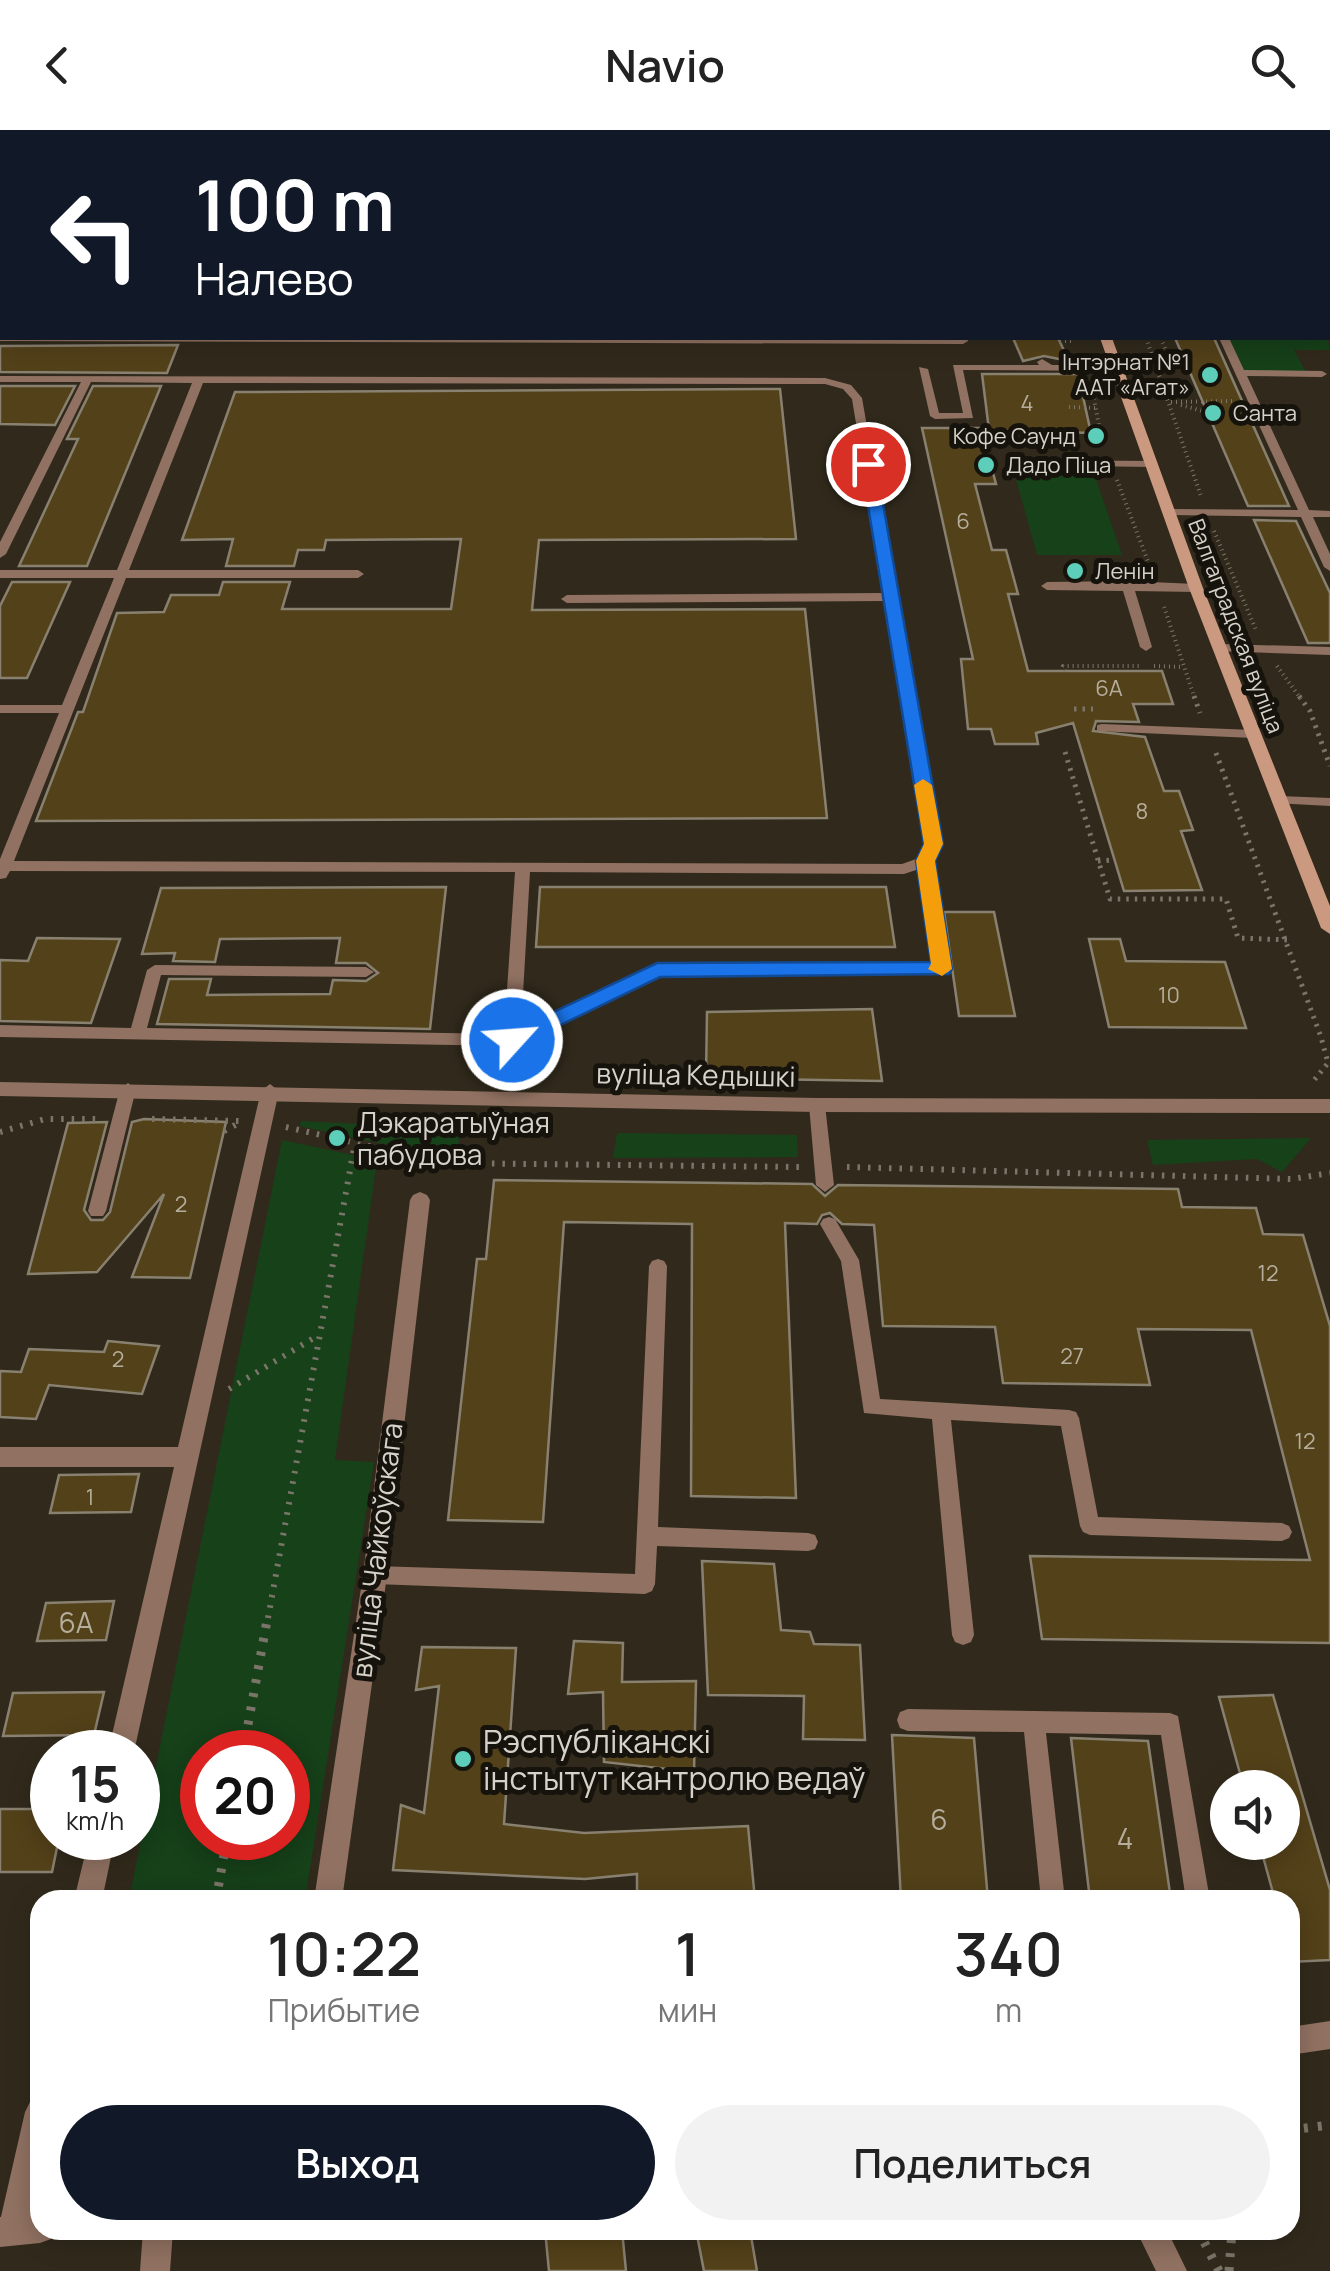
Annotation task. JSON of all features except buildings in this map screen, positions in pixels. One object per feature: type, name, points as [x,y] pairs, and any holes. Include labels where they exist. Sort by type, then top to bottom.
[{"type":"main road","name":"Валгаградская вуліца","points":[[1107,340],[1196,588],[1330,928]]},
{"type":"street","name":"вуліца Кедышкі","points":[[0,1089],[270,1091],[817,1105],[1330,1106]]},
{"type":"street","points":[[126,1730],[270,1091]]},
{"type":"street","name":"вуліца Чайкоўскага","points":[[329,1890],[375,1575],[420,1200]]},
{"type":"street","points":[[0,1457],[188,1457]]},
{"type":"street","points":[[90,1890],[97,1860]]},
{"type":"street","points":[[1300,2040],[1330,2035]]},
{"type":"street","points":[[18,2230],[30,2166]]},
{"type":"street","points":[[155,2271],[157,2240]]},
{"type":"street","points":[[1156,2240],[1172,2271]]},
{"type":"lane","points":[[823,340],[963,340]]},
{"type":"lane","points":[[1225,340],[1330,567]]},
{"type":"lane","points":[[1002,362],[1045,362],[1050,368]]},
{"type":"lane","points":[[922,369],[936,416],[970,416],[957,367],[1117,368]]},
{"type":"lane","points":[[1240,373],[1322,374]]},
{"type":"lane","points":[[0,554],[88,379]]},
{"type":"lane","points":[[199,379],[1,870],[904,869],[926,861]]},
{"type":"lane","points":[[0,380],[806,380],[847,387],[857,398],[933,844],[926,861],[942,969],[657,970],[512,1040],[0,1031]]},
{"type":"lane","points":[[1022,464],[1152,464]]},
{"type":"lane","points":[[1170,512],[1330,511]]},
{"type":"lane","points":[[0,519],[18,519]]},
{"type":"lane","points":[[0,574],[358,574]]},
{"type":"lane","points":[[1127,585],[1146,647]]},
{"type":"lane","points":[[1047,586],[1196,588]]},
{"type":"lane","points":[[566,599],[892,597]]},
{"type":"lane","points":[[1220,648],[1330,651]]},
{"type":"lane","points":[[0,709],[67,709]]},
{"type":"lane","points":[[1102,728],[1253,734]]},
{"type":"lane","points":[[1279,800],[1330,802]]},
{"type":"lane","points":[[512,1040],[523,867]]},
{"type":"lane","points":[[137,1034],[155,970],[366,972]]},
{"type":"lane","points":[[97,1211],[128,1090]]},
{"type":"lane","points":[[817,1105],[825,1184]]},
{"type":"lane","points":[[829,1224],[850,1260],[871,1407],[1069,1418],[1090,1526],[1282,1532]]},
{"type":"lane","points":[[375,1575],[645,1584],[658,1266]]},
{"type":"lane","points":[[940,1412],[964,1635]]},
{"type":"lane","points":[[647,1536],[808,1542]]},
{"type":"lane","points":[[908,1720],[1170,1724],[1196,1890]]},
{"type":"lane","points":[[1034,1722],[1052,1890]]},
{"type":"path","points":[[1147,340],[1206,512],[1264,649],[1310,711],[1330,766]]},
{"type":"path","points":[[1162,340],[1168,356]]},
{"type":"path","points":[[1060,342],[1072,341]]},
{"type":"path","points":[[1153,356],[1183,356]]},
{"type":"path","points":[[1171,402],[1254,402]]},
{"type":"path","points":[[1171,402],[1206,412]]},
{"type":"path","points":[[1070,407],[1096,408]]},
{"type":"path","points":[[1065,672],[1063,666],[1183,667]]},
{"type":"path","points":[[1074,704],[1079,726]]},
{"type":"path","points":[[1065,752],[1110,899],[1226,899],[1238,938],[1289,940]]},
{"type":"path","points":[[1098,861],[1114,860]]},
{"type":"path","points":[[246,1730],[355,1143]]},
{"type":"path","points":[[199,1407],[318,1335]]},
{"type":"path","points":[[218,1890],[223,1860]]},
{"type":"path","points":[[1300,2129],[1330,2125]]},
{"type":"path","points":[[1203,2240],[1219,2271]]},
{"type":"path","points":[[1229,2271],[1231,2240]]},
{"type":"green space","points":[[1225,340],[1328,340],[1330,350],[1294,350],[1307,374],[1240,373]]},
{"type":"green space","points":[[1015,476],[1095,476],[1122,555],[1037,555]]},
{"type":"green space","points":[[302,1121],[459,1129],[458,1156],[436,1155],[299,1126]]},
{"type":"green space","points":[[617,1133],[797,1135],[798,1157],[613,1158]]},
{"type":"green space","points":[[1311,1138],[1282,1172],[1257,1159],[1153,1165],[1147,1140]]},
{"type":"green space","points":[[282,1140],[377,1160],[335,1460],[374,1462],[307,1890],[131,1890],[137,1860],[160,1860],[160,1746]]},
{"type":"slow traffic","points":[[923,785],[933,844],[926,861],[942,969],[938,969]]},
{"type":"place","name":"Інтэрнат №1 ААТ «Агат»","points":[[1210,375]]},
{"type":"place","name":"Санта","points":[[1213,413]]},
{"type":"place","name":"Кофе Саунд","points":[[1096,436]]},
{"type":"place","name":"Дадо Піца","points":[[986,465]]},
{"type":"place","name":"Ленін","points":[[1075,571]]},
{"type":"place","name":"Дэкаратыўная пабудова","points":[[337,1138]]},
{"type":"place","name":"Рэспубліканскі інстытут кантролю ведаў","points":[[463,1759]]},
{"type":"route","points":[[512,1040],[657,970],[942,969],[926,861],[933,844],[868,464]]}]
